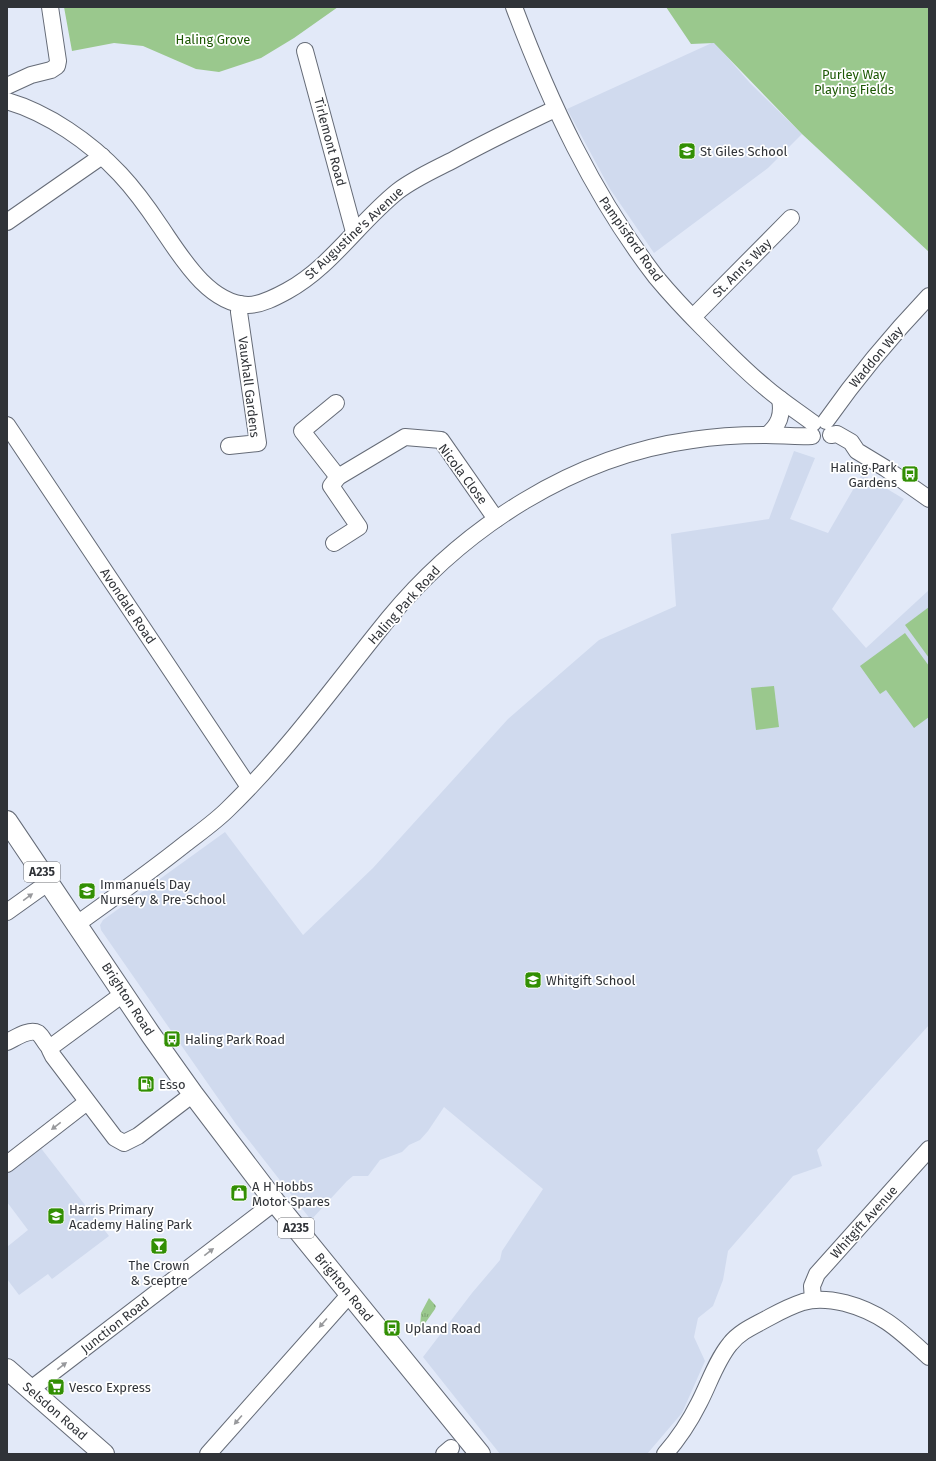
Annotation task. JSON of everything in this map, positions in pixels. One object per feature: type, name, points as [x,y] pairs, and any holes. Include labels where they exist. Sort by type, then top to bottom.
[{"type":"main road","name":"Brighton Road","points":[[7,820],[123,994],[193,1094],[275,1202],[480,1454]]},
{"type":"main road","name":"Selsdon Road","points":[[7,1369],[104,1454]]},
{"type":"street","points":[[7,86],[31,75],[51,70],[57,66],[58,61],[50,7]]},
{"type":"street","name":"Pampisford Road","points":[[514,7],[529,48],[555,109],[586,170],[612,214],[657,277],[693,317],[744,369],[822,431]]},
{"type":"street","name":"Tirlemont Road","points":[[305,51],[354,232]]},
{"type":"street","name":"St Augustine's Avenue","points":[[7,101],[49,119],[102,156],[133,188],[182,258],[198,278],[216,292],[240,304],[246,305],[258,304],[288,291],[316,270],[383,203],[410,183],[499,136],[555,109]]},
{"type":"street","points":[[7,222],[102,156]]},
{"type":"street","name":"St. Ann's Way","points":[[693,317],[791,218]]},
{"type":"street","name":"Waddon Way","points":[[822,431],[848,390],[929,296]]},
{"type":"street","name":"Vauxhall Gardens","points":[[229,446],[258,443],[239,312],[240,304]]},
{"type":"street","points":[[766,435],[774,429],[780,420],[782,408],[780,399]]},
{"type":"street","points":[[334,543],[359,527],[331,486],[338,477],[302,431],[336,403]]},
{"type":"street","name":"Avondale Road","points":[[7,425],[249,787]]},
{"type":"street","name":"Haling Park Road","points":[[77,924],[217,819],[277,757],[323,702],[390,617],[426,576],[496,519],[562,480],[635,452],[691,440],[728,436],[822,431],[837,434],[851,442],[857,451],[908,483],[929,499]]},
{"type":"street","name":"Nicola Close","points":[[338,477],[405,437],[440,440],[496,519]]},
{"type":"street","points":[[7,912],[48,882]]},
{"type":"street","points":[[50,1048],[123,994]]},
{"type":"street","points":[[7,1042],[28,1032],[37,1033],[46,1046],[50,1048],[53,1056],[115,1138],[124,1143],[138,1136],[193,1094]]},
{"type":"street","points":[[7,1164],[87,1102]]},
{"type":"street","name":"Whitgift Avenue","points":[[813,1300],[812,1286],[817,1274],[929,1149]]},
{"type":"street","name":"Junction Road","points":[[31,1389],[275,1202]]},
{"type":"street","points":[[208,1454],[350,1294]]},
{"type":"street","points":[[665,1454],[694,1412],[722,1356],[735,1338],[751,1327],[781,1311],[804,1302],[813,1300],[833,1301],[869,1311],[895,1326],[929,1356]]},
{"type":"shaded area","name":"St Giles School","points":[[714,42],[750,83],[802,134],[768,168],[654,253],[610,189],[567,109]]},
{"type":"shaded area","name":"Whitgift School","points":[[794,451],[815,458],[790,519],[828,533],[862,474],[904,499],[832,609],[866,648],[929,590],[929,1025],[817,1150],[822,1166],[793,1176],[728,1251],[723,1280],[713,1306],[698,1318],[694,1337],[705,1361],[682,1413],[647,1454],[500,1454],[423,1357],[472,1293],[500,1260],[502,1251],[543,1189],[444,1107],[420,1140],[409,1145],[402,1152],[380,1160],[368,1176],[353,1176],[311,1220],[236,1124],[101,930],[100,925],[103,920],[225,832],[303,935],[373,868],[508,719],[599,640],[676,606],[671,534],[769,519]]},
{"type":"shaded area","name":"Harris Primary Academy Haling Park","points":[[40,1147],[109,1236],[52,1279],[48,1274],[19,1295],[7,1279],[7,1247],[28,1230],[7,1202],[7,1171]]},
{"type":"green space","name":"Haling Grove","points":[[64,7],[338,7],[294,38],[261,58],[219,72],[196,69],[143,46],[114,43],[72,51]]},
{"type":"green space","name":"Purley Way Playing Fields","points":[[666,7],[929,7],[929,252],[802,134],[714,43],[691,44]]},
{"type":"green space","points":[[929,607],[929,658],[905,625]]},
{"type":"green space","points":[[905,633],[929,666],[929,717],[914,728],[886,690],[880,694],[860,666]]},
{"type":"green space","points":[[774,686],[779,727],[756,730],[751,688]]},
{"type":"green space","points":[[429,1298],[436,1306],[421,1329],[421,1313]]},
{"type":"place","name":"St Giles School","points":[[687,151]]},
{"type":"place","name":"Haling Park Gardens","points":[[910,474]]},
{"type":"place","name":"Immanuels Day Nursery & Pre-School","points":[[87,891]]},
{"type":"place","name":"Whitgift School","points":[[533,980]]},
{"type":"place","name":"Haling Park Road","points":[[172,1039]]},
{"type":"place","name":"Esso","points":[[146,1084]]},
{"type":"place","name":"A H Hobbs Motor Spares","points":[[239,1193]]},
{"type":"place","name":"Harris Primary Academy Haling Park","points":[[56,1216]]},
{"type":"place","name":"The Crown & Sceptre","points":[[159,1246]]},
{"type":"place","name":"Upland Road","points":[[392,1328]]},
{"type":"place","name":"Vesco Express","points":[[56,1387]]}]
